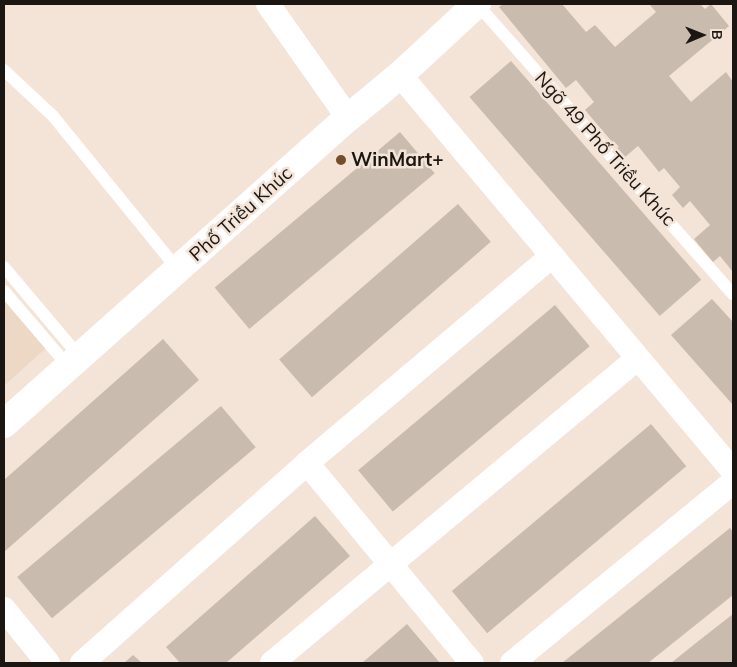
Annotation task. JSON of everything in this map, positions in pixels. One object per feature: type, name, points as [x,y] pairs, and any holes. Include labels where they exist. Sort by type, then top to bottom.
[{"type":"street","points":[[268,4],[348,118]]},
{"type":"street","name":"Phố Triều Khúc","points":[[4,424],[348,118],[400,75],[477,4]]},
{"type":"street","points":[[400,75],[733,471]]},
{"type":"street","points":[[82,663],[307,463],[552,256]]},
{"type":"street","points":[[272,663],[638,358]]},
{"type":"street","points":[[307,463],[389,565],[472,663]]},
{"type":"street","points":[[512,663],[733,482]]},
{"type":"street","points":[[4,609],[48,663]]},
{"type":"lane","name":"Ngõ 49 Phố Triều Khúc","points":[[477,4],[733,294]]},
{"type":"lane","points":[[4,70],[53,116],[178,270]]},
{"type":"lane","points":[[4,267],[73,361]]},
{"type":"lane","points":[[4,291],[73,361]]},
{"type":"shaded area","points":[[4,299],[46,348],[4,386]]},
{"type":"building","points":[[503,4],[562,4],[586,32],[595,25],[615,47],[656,12],[649,4],[700,4],[705,9],[711,4],[729,26],[669,76],[691,102],[726,72],[733,82],[733,272],[720,256],[713,262],[694,239],[710,225],[690,201],[683,208],[672,195],[680,187],[664,168],[659,172],[638,146],[625,157],[585,110],[594,102],[576,80],[566,88],[499,7]]},
{"type":"building","points":[[511,61],[701,280],[660,316],[469,97]]},
{"type":"building","points":[[400,132],[435,173],[249,329],[215,288]]},
{"type":"building","points":[[458,204],[491,242],[312,397],[279,359]]},
{"type":"building","points":[[712,299],[733,322],[733,405],[671,335]]},
{"type":"building","points":[[555,305],[590,346],[393,512],[358,470]]},
{"type":"building","points":[[163,339],[199,380],[4,552],[4,480]]},
{"type":"building","points":[[221,406],[256,447],[52,618],[17,577]]},
{"type":"building","points":[[651,424],[686,466],[487,633],[452,591]]},
{"type":"building","points":[[315,516],[350,556],[226,663],[180,663],[166,647]]},
{"type":"building","points":[[730,528],[733,532],[733,595],[648,663],[562,663]]},
{"type":"building","points":[[733,614],[733,663],[671,663],[701,639]]},
{"type":"building","points":[[407,624],[440,663],[362,663]]},
{"type":"building","points":[[133,655],[142,663],[124,663]]},
{"type":"place","name":"WinMart+","points":[[341,160]]}]
